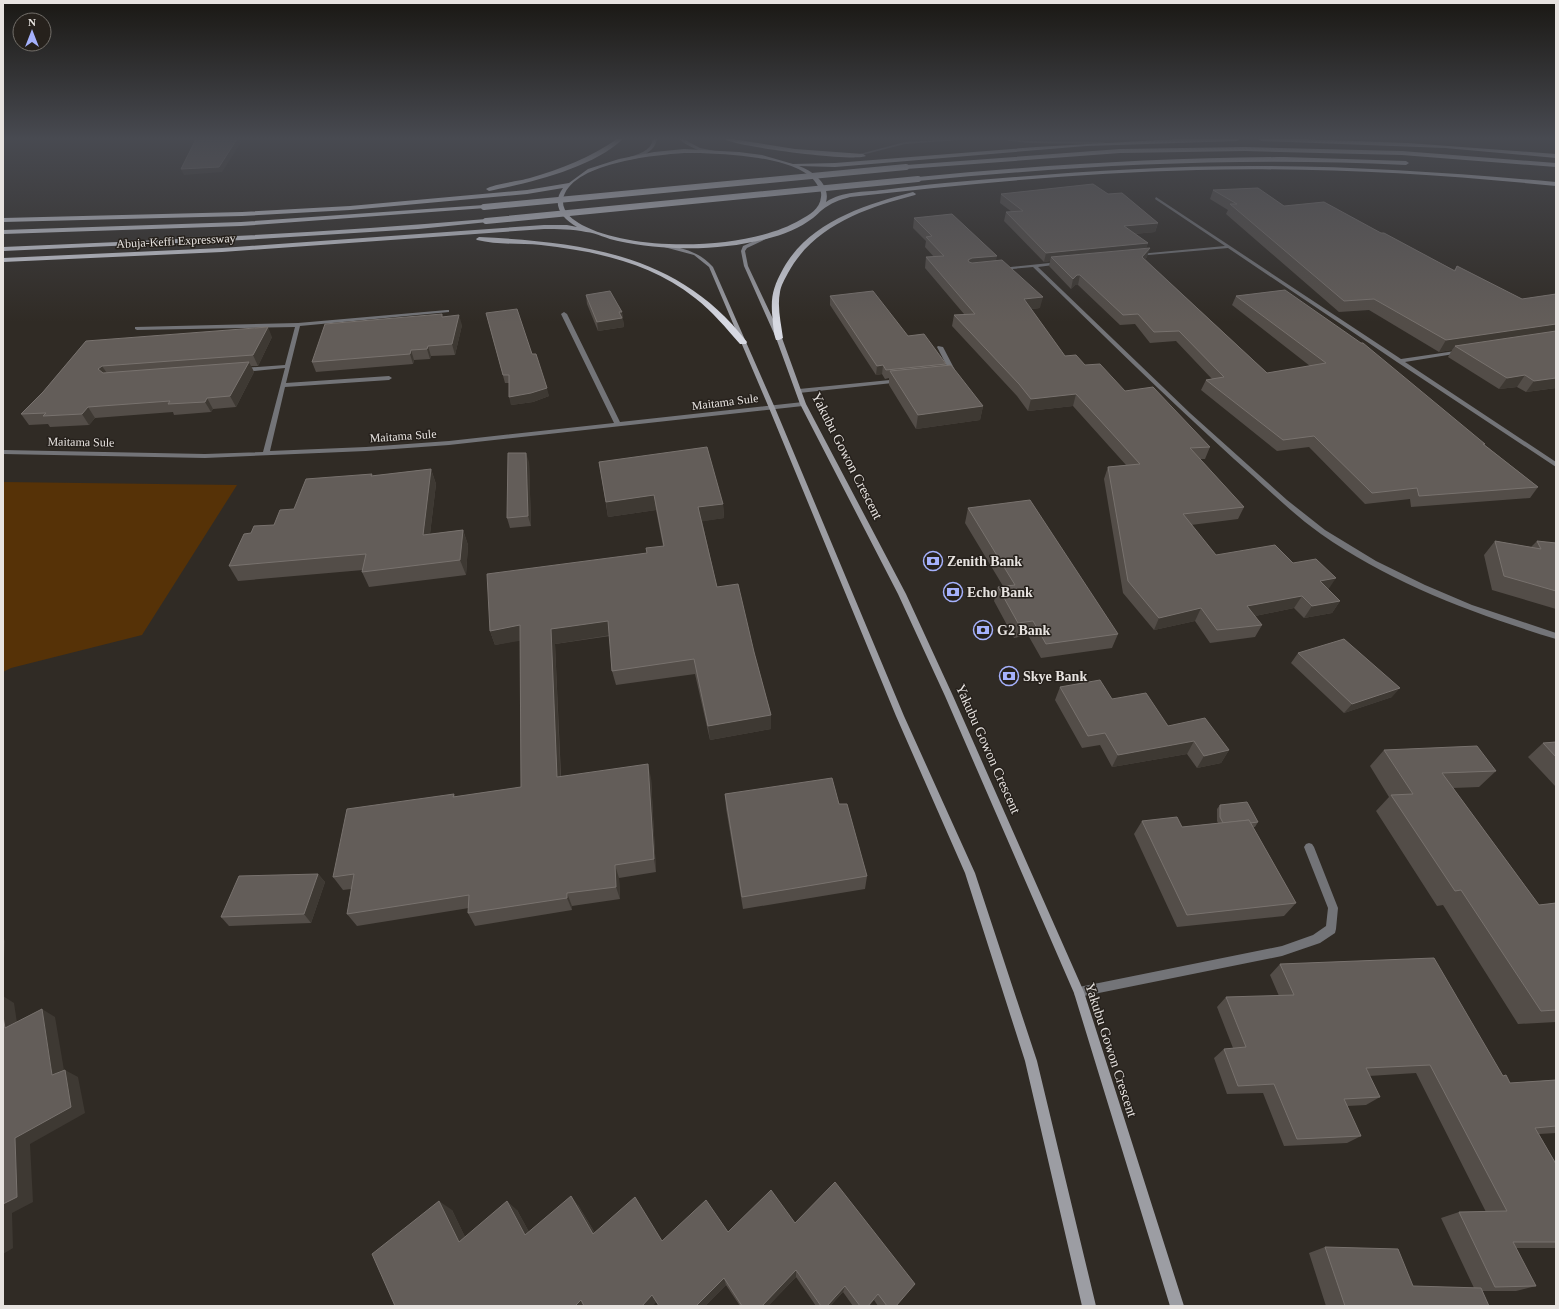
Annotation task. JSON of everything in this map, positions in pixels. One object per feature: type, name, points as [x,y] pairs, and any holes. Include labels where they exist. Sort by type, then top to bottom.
[{"type":"highway","points":[[350,208],[420,200]]},
{"type":"highway","name":"Abuja-Keffi Expressway","points":[[3,220],[234,215],[350,208],[438,200]]},
{"type":"highway","name":"Abuja-Keffi Expressway","points":[[3,232],[241,224],[484,207],[557,200]]},
{"type":"highway","points":[[560,200],[561,208],[566,216],[575,224],[589,230],[623,240],[666,246],[717,244],[771,235],[801,223],[833,200]]},
{"type":"highway","name":"Abuja-Keffi Expressway","points":[[3,249],[418,228],[701,200]]},
{"type":"highway","points":[[819,209],[824,200]]},
{"type":"highway","points":[[779,338],[776,293],[791,259],[817,234],[850,215],[889,200]]},
{"type":"highway","name":"Abuja-Keffi Expressway","points":[[3,260],[222,250],[550,227],[589,230]]},
{"type":"highway","points":[[390,239],[468,238],[514,240],[574,247],[614,256],[653,269],[696,295],[743,342]]},
{"type":"main road","name":"Yakubu Gowon Crescent","points":[[771,235],[745,247],[743,257],[779,338],[804,404],[902,594],[953,703],[1079,992],[1177,1306]]},
{"type":"main road","points":[[666,246],[694,252],[703,258],[711,267],[772,408],[900,716],[970,873],[1031,1061],[1089,1306]]},
{"type":"street","points":[[1159,200],[1556,465]]},
{"type":"street","points":[[1135,256],[1227,246]]},
{"type":"street","points":[[998,269],[1066,263]]},
{"type":"street","points":[[1035,266],[1188,414],[1285,501],[1323,532],[1373,563],[1422,587],[1469,607],[1556,636]]},
{"type":"street","points":[[137,328],[298,325],[447,311]]},
{"type":"street","points":[[564,314],[618,425]]},
{"type":"street","points":[[266,454],[298,325]]},
{"type":"street","points":[[940,347],[952,370],[952,374],[947,376]]},
{"type":"street","points":[[1399,361],[1470,350]]},
{"type":"street","points":[[234,371],[288,366]]},
{"type":"street","points":[[283,385],[389,378]]},
{"type":"street","points":[[799,391],[908,380]]},
{"type":"street","name":"Maitama Sule","points":[[3,452],[205,456],[366,450],[449,443],[804,404]]},
{"type":"street","points":[[1079,992],[1282,951],[1316,939],[1331,929],[1333,908],[1309,848]]},
{"type":"shaded area","points":[[3,482],[237,485],[142,635],[11,668],[3,672]]},
{"type":"building","points":[[1009,200],[1131,200],[1158,223],[1124,226],[1148,243],[1046,253],[1006,212],[1023,211]]},
{"type":"building","points":[[1230,200],[1275,200],[1284,206],[1324,202],[1455,271],[1457,266],[1522,299],[1556,294],[1556,324],[1446,340],[1374,299],[1344,301],[1230,204],[1237,204]]},
{"type":"building","points":[[952,214],[997,256],[972,258],[968,260],[969,262],[1002,260],[1043,297],[1024,299],[1065,356],[1076,355],[1085,365],[1100,364],[1125,391],[1153,387],[1210,447],[1190,448],[1244,507],[1183,514],[1216,555],[1275,545],[1293,563],[1316,559],[1336,578],[1320,581],[1340,601],[1312,606],[1302,596],[1247,606],[1262,625],[1217,630],[1201,608],[1159,618],[1128,581],[1108,467],[1140,464],[1076,394],[1031,399],[1019,384],[954,315],[975,314],[926,257],[944,256],[926,237],[932,236],[914,218]]},
{"type":"building","points":[[1150,248],[1142,257],[1267,373],[1326,363],[1236,296],[1285,290],[1363,343],[1485,444],[1483,444],[1538,487],[1419,496],[1417,488],[1372,493],[1314,436],[1283,440],[1206,380],[1224,377],[1179,331],[1154,332],[1138,314],[1123,315],[1080,275],[1077,275],[1073,279],[1051,257]]},
{"type":"building","points":[[610,291],[622,312],[619,312],[622,318],[597,322],[586,295]]},
{"type":"building","points":[[873,291],[908,336],[924,334],[946,364],[886,370],[883,365],[877,366],[830,296]]},
{"type":"building","points":[[517,309],[532,354],[536,354],[547,388],[509,397],[509,375],[503,375],[486,313]]},
{"type":"building","points":[[442,314],[442,317],[459,315],[452,344],[428,346],[427,349],[411,350],[410,354],[312,362],[325,324]]},
{"type":"building","points":[[268,327],[253,355],[102,366],[98,369],[103,373],[249,362],[230,396],[207,398],[205,402],[168,404],[170,401],[88,407],[82,414],[43,416],[46,413],[21,414],[43,392],[86,341]]},
{"type":"building","points":[[1556,331],[1556,378],[1534,381],[1525,375],[1507,378],[1455,346]]},
{"type":"building","points":[[951,365],[983,406],[918,415],[890,371]]},
{"type":"building","points":[[707,447],[723,504],[698,507],[717,587],[738,584],[771,715],[708,726],[694,659],[612,671],[608,621],[551,629],[557,777],[648,764],[654,859],[615,865],[616,887],[567,893],[567,898],[468,913],[469,895],[347,914],[354,874],[333,877],[347,809],[454,794],[453,797],[521,787],[520,625],[490,631],[487,574],[647,553],[646,548],[664,546],[654,495],[606,502],[599,462]]},
{"type":"building","points":[[508,453],[526,453],[528,516],[507,518]]},
{"type":"building","points":[[431,469],[423,535],[463,530],[460,560],[362,572],[366,554],[229,566],[244,534],[251,533],[254,526],[274,525],[280,510],[294,509],[306,479],[372,474],[371,476]]},
{"type":"building","points":[[1030,500],[1118,634],[1046,644],[1033,621],[1018,623],[998,587],[1015,585],[968,508]]},
{"type":"building","points":[[1495,541],[1541,549],[1537,541],[1556,543],[1556,591],[1504,576]]},
{"type":"building","points":[[1344,639],[1400,688],[1352,704],[1298,653]]},
{"type":"building","points":[[1100,680],[1112,699],[1146,693],[1168,726],[1205,718],[1229,750],[1204,756],[1194,741],[1118,755],[1105,733],[1088,736],[1060,687]]},
{"type":"building","points":[[1556,742],[1556,757],[1543,743]]},
{"type":"building","points":[[1477,746],[1496,771],[1442,773],[1539,905],[1556,903],[1556,1010],[1541,1011],[1461,890],[1455,891],[1391,795],[1413,794],[1384,750]]},
{"type":"building","points":[[832,778],[839,804],[847,804],[867,876],[742,897],[725,794]]},
{"type":"building","points":[[1247,802],[1258,822],[1250,823],[1249,820],[1223,823],[1220,817],[1220,805]]},
{"type":"building","points":[[1177,817],[1182,827],[1249,820],[1296,903],[1187,915],[1142,821]]},
{"type":"building","points":[[318,874],[304,914],[221,917],[239,876]]},
{"type":"building","points":[[1434,958],[1503,1076],[1506,1075],[1510,1083],[1556,1080],[1556,1126],[1535,1128],[1556,1164],[1556,1242],[1513,1242],[1536,1286],[1495,1287],[1459,1212],[1507,1211],[1430,1065],[1366,1068],[1380,1097],[1344,1099],[1361,1136],[1297,1139],[1274,1084],[1238,1086],[1224,1049],[1246,1047],[1226,997],[1294,995],[1280,964]]},
{"type":"building","points":[[42,1009],[52,1075],[65,1070],[71,1107],[15,1138],[17,1197],[3,1204],[3,1016],[5,1028]]},
{"type":"building","points":[[835,1182],[915,1284],[896,1306],[887,1306],[878,1294],[868,1306],[860,1306],[845,1286],[827,1306],[821,1306],[796,1270],[762,1306],[742,1306],[724,1278],[696,1306],[659,1306],[652,1295],[642,1306],[584,1306],[581,1300],[575,1306],[395,1306],[372,1254],[439,1201],[459,1242],[507,1201],[525,1235],[571,1196],[593,1234],[635,1197],[662,1241],[706,1200],[728,1232],[771,1190],[795,1223]]},
{"type":"building","points":[[1325,1247],[1398,1249],[1413,1286],[1481,1288],[1489,1306],[1345,1306]]},
{"type":"place","name":"Zenith Bank","points":[[933,561]]},
{"type":"place","name":"Echo Bank","points":[[953,592]]},
{"type":"place","name":"G2 Bank","points":[[983,630]]},
{"type":"place","name":"Skye Bank","points":[[1009,676]]}]
